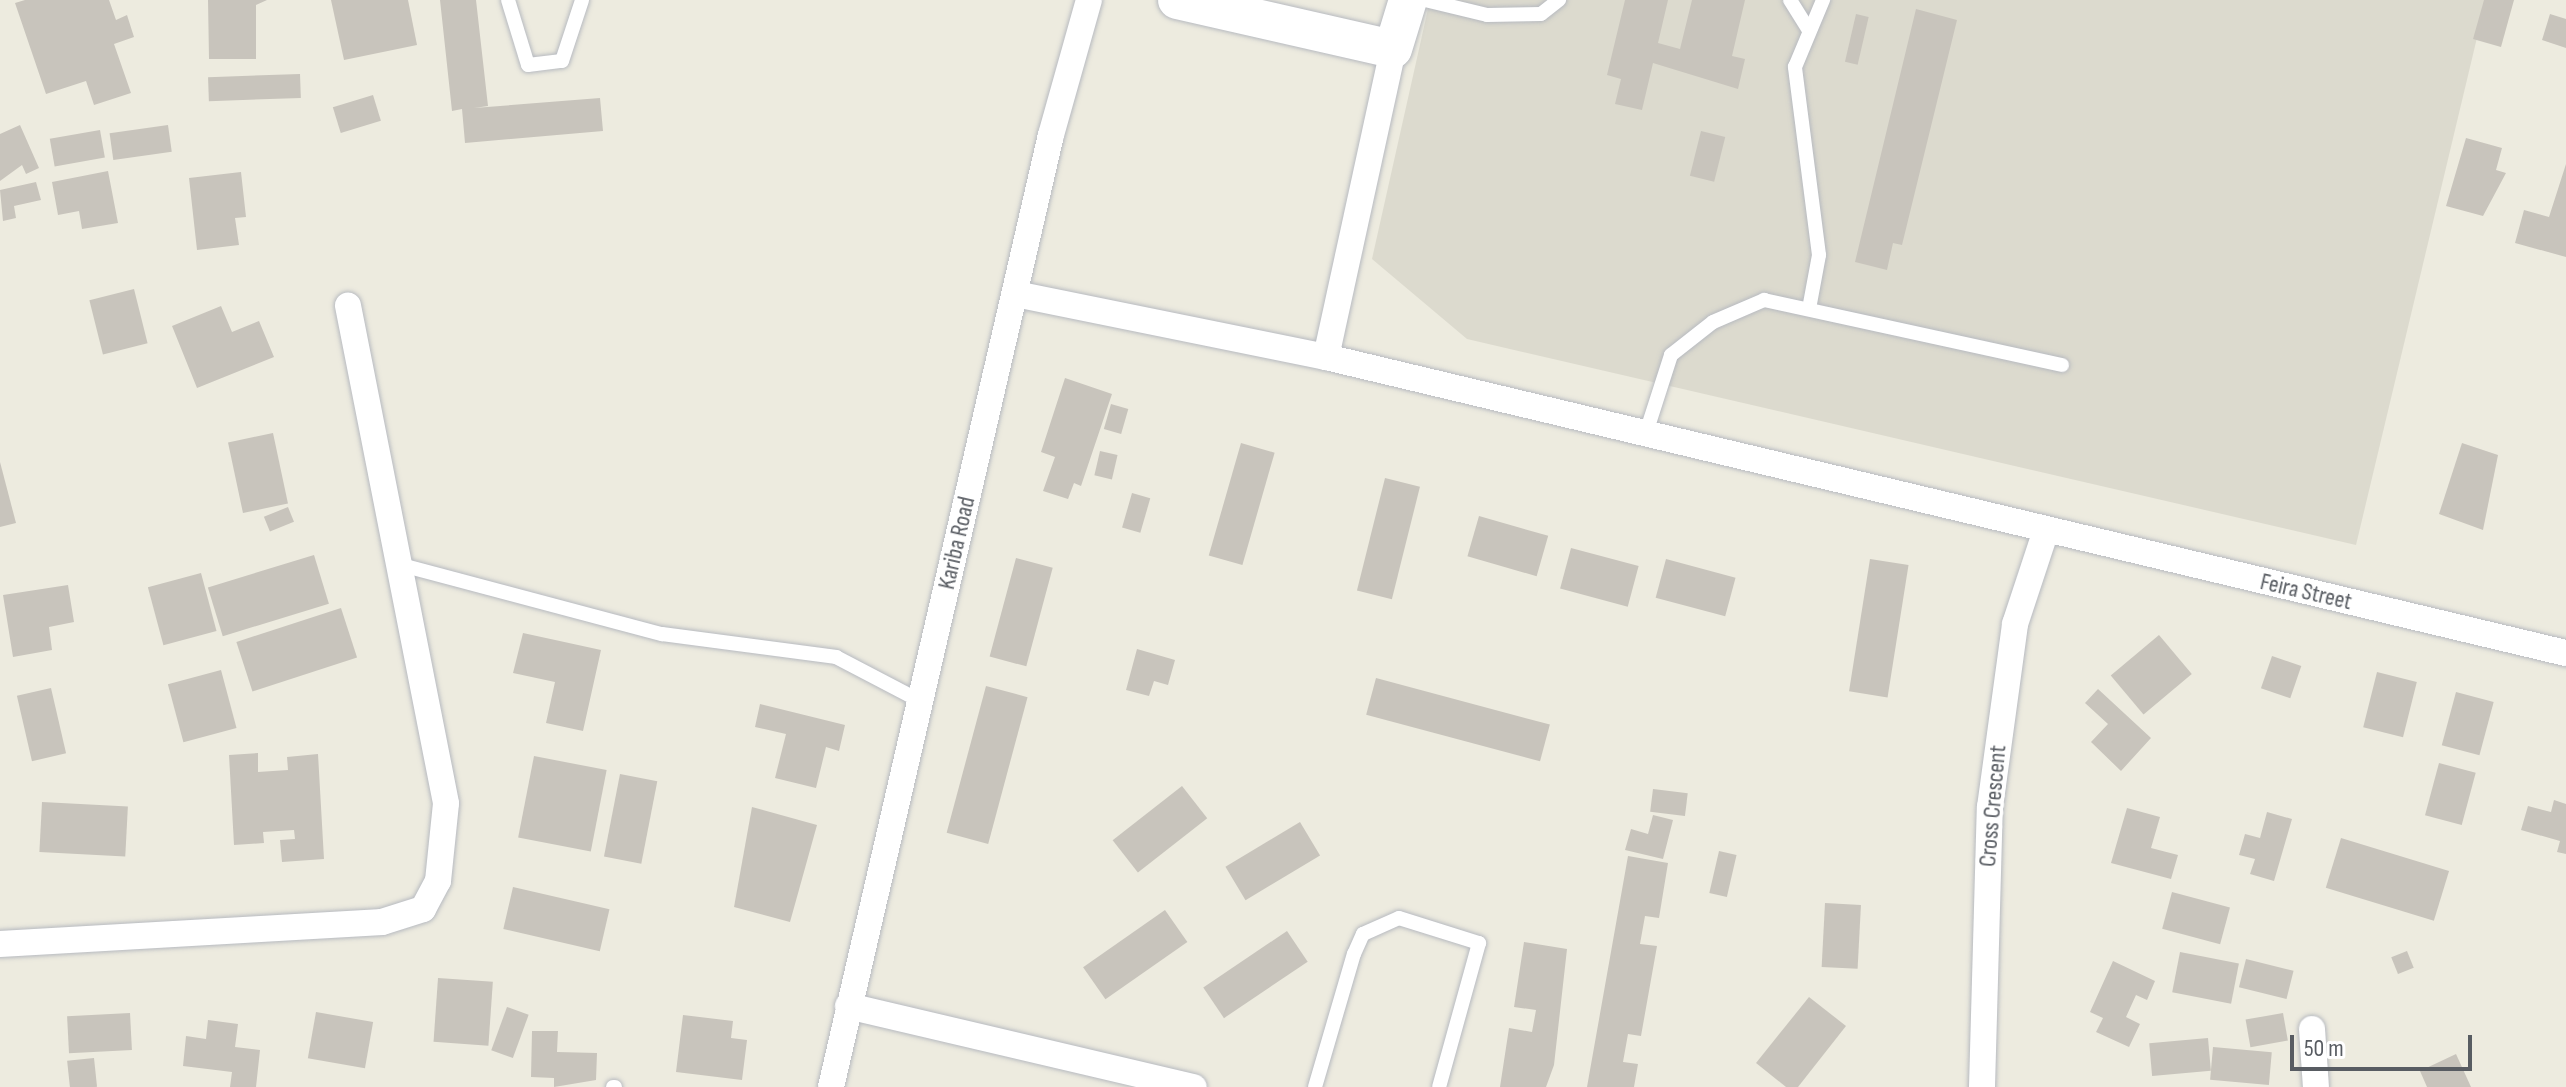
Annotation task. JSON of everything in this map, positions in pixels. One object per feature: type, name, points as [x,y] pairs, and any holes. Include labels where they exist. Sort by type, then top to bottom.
[{"type":"street","name":"Kariba Road","points":[[831,1087],[1016,294],[1089,0]]},
{"type":"street","points":[[1177,0],[1393,49]]},
{"type":"street","points":[[1326,357],[1393,49],[1408,0]]},
{"type":"street","name":"Feira Street","points":[[1016,294],[1326,357],[1645,436],[2566,653]]},
{"type":"street","points":[[0,944],[382,922],[423,909],[438,881],[446,803],[348,306]]},
{"type":"street","name":"Cross Crescent","points":[[1982,1087],[1990,807],[2015,624],[2046,530]]},
{"type":"street","points":[[848,1006],[1194,1087]]},
{"type":"street","points":[[2312,1029],[2316,1087]]},
{"type":"lane","points":[[508,0],[528,65],[562,61],[582,0]]},
{"type":"lane","points":[[1425,0],[1487,15],[1541,14],[1559,0]]},
{"type":"lane","points":[[1790,0],[1808,29]]},
{"type":"lane","points":[[1809,309],[1819,255],[1795,67],[1808,29],[1823,0]]},
{"type":"lane","points":[[1645,436],[1671,355],[1713,322],[1764,300],[2062,365]]},
{"type":"lane","points":[[398,564],[662,634],[836,657],[920,701]]},
{"type":"lane","points":[[1315,1087],[1359,944],[1377,925],[1399,918],[1479,943],[1439,1087]]},
{"type":"shaded area","points":[[1430,0],[2486,0],[2356,545],[1467,339],[1372,259]]},
{"type":"building","points":[[25,0],[109,0],[116,20],[127,15],[134,37],[114,44],[131,93],[94,105],[86,81],[46,94],[15,3]]},
{"type":"building","points":[[208,0],[267,0],[256,5],[256,59],[209,59]]},
{"type":"building","points":[[331,0],[408,0],[417,45],[344,60]]},
{"type":"building","points":[[440,0],[476,0],[488,106],[474,108],[600,98],[603,131],[465,143],[462,109],[452,111]]},
{"type":"building","points":[[1625,0],[1668,0],[1658,43],[1680,49],[1692,0],[1745,0],[1732,56],[1745,59],[1738,89],[1653,63],[1642,110],[1615,104],[1621,79],[1607,75]]},
{"type":"building","points":[[2484,0],[2514,0],[2501,47],[2473,39]]},
{"type":"building","points":[[1916,9],[1957,20],[1902,245],[1893,243],[1887,270],[1855,262]]},
{"type":"building","points":[[1856,14],[1869,17],[1858,65],[1845,62]]},
{"type":"building","points":[[2550,14],[2566,19],[2566,48],[2542,40]]},
{"type":"building","points":[[300,74],[301,98],[209,101],[208,77]]},
{"type":"building","points":[[373,95],[381,121],[341,133],[333,107]]},
{"type":"building","points":[[20,125],[39,168],[26,174],[22,165],[0,181],[0,134]]},
{"type":"building","points":[[168,125],[172,152],[113,160],[110,133]]},
{"type":"building","points":[[100,130],[105,158],[55,166],[50,139]]},
{"type":"building","points":[[1701,131],[1725,137],[1714,182],[1690,176]]},
{"type":"building","points":[[2466,138],[2502,148],[2496,170],[2506,173],[2483,216],[2446,206]]},
{"type":"building","points":[[2566,164],[2566,257],[2515,243],[2524,210],[2549,217]]},
{"type":"building","points":[[108,171],[118,223],[82,229],[79,211],[58,215],[52,182]]},
{"type":"building","points":[[241,172],[246,217],[235,218],[239,245],[197,250],[189,178]]},
{"type":"building","points":[[36,182],[41,200],[14,206],[16,218],[3,221],[0,190]]},
{"type":"building","points":[[134,289],[148,343],[103,354],[89,300]]},
{"type":"building","points":[[221,306],[232,332],[259,321],[274,357],[197,388],[172,326]]},
{"type":"building","points":[[1065,378],[1112,394],[1081,486],[1074,483],[1068,499],[1043,491],[1055,457],[1041,452]]},
{"type":"building","points":[[1111,404],[1128,409],[1121,434],[1104,429]]},
{"type":"building","points":[[273,433],[288,503],[243,513],[228,443]]},
{"type":"building","points":[[1241,443],[1275,453],[1242,565],[1209,555]]},
{"type":"building","points":[[2462,443],[2498,455],[2483,530],[2439,514]]},
{"type":"building","points":[[1100,451],[1118,455],[1112,479],[1094,475]]},
{"type":"building","points":[[0,462],[16,523],[0,527]]},
{"type":"building","points":[[1385,478],[1420,487],[1392,599],[1357,591]]},
{"type":"building","points":[[1132,493],[1150,498],[1140,533],[1122,528]]},
{"type":"building","points":[[288,507],[294,522],[270,532],[264,517]]},
{"type":"building","points":[[1479,516],[1548,536],[1537,576],[1467,556]]},
{"type":"building","points":[[1571,548],[1639,566],[1628,607],[1560,589]]},
{"type":"building","points":[[314,555],[329,604],[223,636],[208,587]]},
{"type":"building","points":[[1016,558],[1053,568],[1026,666],[990,657]]},
{"type":"building","points":[[1666,559],[1736,578],[1725,616],[1656,598]]},
{"type":"building","points":[[1870,559],[1909,565],[1888,697],[1849,691]]},
{"type":"building","points":[[201,573],[217,631],[163,645],[148,587]]},
{"type":"building","points":[[68,585],[74,622],[49,627],[52,650],[13,657],[3,595]]},
{"type":"building","points":[[341,608],[357,657],[252,691],[236,642]]},
{"type":"building","points":[[523,633],[601,650],[583,731],[546,723],[555,682],[513,673]]},
{"type":"building","points":[[2159,635],[2192,674],[2144,715],[2111,675]]},
{"type":"building","points":[[1137,649],[1175,660],[1168,685],[1154,681],[1149,696],[1126,690]]},
{"type":"building","points":[[2272,656],[2301,666],[2290,698],[2261,688]]},
{"type":"building","points":[[221,670],[237,728],[183,742],[168,684]]},
{"type":"building","points":[[2377,672],[2417,682],[2403,737],[2363,727]]},
{"type":"building","points":[[1376,678],[1550,725],[1540,761],[1366,715]]},
{"type":"building","points":[[986,686],[1028,697],[988,844],[947,833]]},
{"type":"building","points":[[51,688],[66,753],[32,761],[17,696]]},
{"type":"building","points":[[2098,689],[2151,738],[2121,771],[2091,742],[2108,724],[2085,703]]},
{"type":"building","points":[[2456,692],[2494,702],[2479,755],[2442,745]]},
{"type":"building","points":[[760,704],[845,725],[839,751],[826,747],[816,788],[775,778],[786,734],[755,727]]},
{"type":"building","points":[[258,753],[258,772],[288,770],[287,757],[318,754],[324,859],[282,862],[280,840],[295,839],[294,830],[263,832],[264,843],[234,845],[229,755]]},
{"type":"building","points":[[534,756],[607,770],[591,852],[518,837]]},
{"type":"building","points":[[2439,763],[2476,773],[2462,825],[2425,815]]},
{"type":"building","points":[[620,774],[657,781],[641,864],[604,856]]},
{"type":"building","points":[[1182,786],[1207,818],[1138,872],[1113,840]]},
{"type":"building","points":[[1653,789],[1688,793],[1685,816],[1650,812]]},
{"type":"building","points":[[2554,800],[2566,804],[2566,854],[2557,852],[2560,841],[2521,830],[2528,806],[2551,812]]},
{"type":"building","points":[[42,802],[128,807],[125,856],[39,852]]},
{"type":"building","points":[[752,807],[817,825],[790,922],[734,907]]},
{"type":"building","points":[[2127,808],[2160,817],[2151,848],[2178,855],[2171,879],[2111,863]]},
{"type":"building","points":[[2267,812],[2292,819],[2274,881],[2250,874],[2255,859],[2239,855],[2245,834],[2260,838]]},
{"type":"building","points":[[1653,815],[1673,820],[1663,859],[1625,850],[1631,829],[1648,834]]},
{"type":"building","points":[[1300,822],[1320,855],[1246,900],[1225,867]]},
{"type":"building","points":[[2341,838],[2449,871],[2434,921],[2326,888]]},
{"type":"building","points":[[1719,851],[1737,855],[1727,897],[1709,893]]},
{"type":"building","points":[[1628,856],[1668,863],[1659,918],[1645,916],[1640,944],[1657,946],[1641,1036],[1628,1034],[1623,1062],[1638,1064],[1634,1087],[1587,1087]]},
{"type":"building","points":[[513,887],[609,909],[600,951],[503,929]]},
{"type":"building","points":[[2172,892],[2230,908],[2220,944],[2162,929]]},
{"type":"building","points":[[1825,903],[1861,905],[1858,969],[1822,967]]},
{"type":"building","points":[[1165,910],[1187,942],[1105,999],[1083,967]]},
{"type":"building","points":[[1287,931],[1308,962],[1224,1018],[1203,987]]},
{"type":"building","points":[[1524,942],[1567,949],[1554,1065],[1546,1087],[1500,1087],[1509,1028],[1532,1032],[1536,1010],[1514,1007]]},
{"type":"building","points":[[2407,951],[2414,968],[2398,974],[2391,957]]},
{"type":"building","points":[[2180,952],[2239,963],[2231,1004],[2172,992]]},
{"type":"building","points":[[2246,959],[2294,971],[2287,999],[2239,987]]},
{"type":"building","points":[[2113,961],[2155,981],[2147,1000],[2136,995],[2126,1017],[2140,1024],[2129,1047],[2096,1032],[2103,1018],[2090,1012]]},
{"type":"building","points":[[438,978],[493,982],[488,1046],[434,1042]]},
{"type":"building","points":[[1809,997],[1846,1026],[1798,1087],[1786,1087],[1756,1063]]},
{"type":"building","points":[[507,1007],[529,1015],[513,1058],[491,1050]]},
{"type":"building","points":[[316,1012],[373,1022],[365,1068],[308,1058]]},
{"type":"building","points":[[130,1013],[132,1050],[69,1053],[67,1016]]},
{"type":"building","points":[[2283,1013],[2288,1041],[2250,1047],[2246,1020]]},
{"type":"building","points":[[683,1015],[733,1021],[731,1038],[747,1040],[742,1080],[676,1072]]},
{"type":"building","points":[[208,1020],[238,1024],[235,1047],[260,1050],[256,1087],[230,1087],[232,1072],[183,1066],[186,1036],[206,1039]]},
{"type":"building","points":[[532,1031],[558,1031],[557,1052],[597,1053],[596,1080],[554,1087],[554,1078],[531,1077]]},
{"type":"building","points":[[2208,1038],[2211,1071],[2152,1076],[2149,1043]]},
{"type":"building","points":[[2213,1047],[2272,1052],[2269,1085],[2210,1080]]},
{"type":"building","points":[[2456,1054],[2471,1087],[2427,1087],[2420,1071]]},
{"type":"building","points":[[94,1058],[97,1087],[70,1087],[67,1061]]}]
